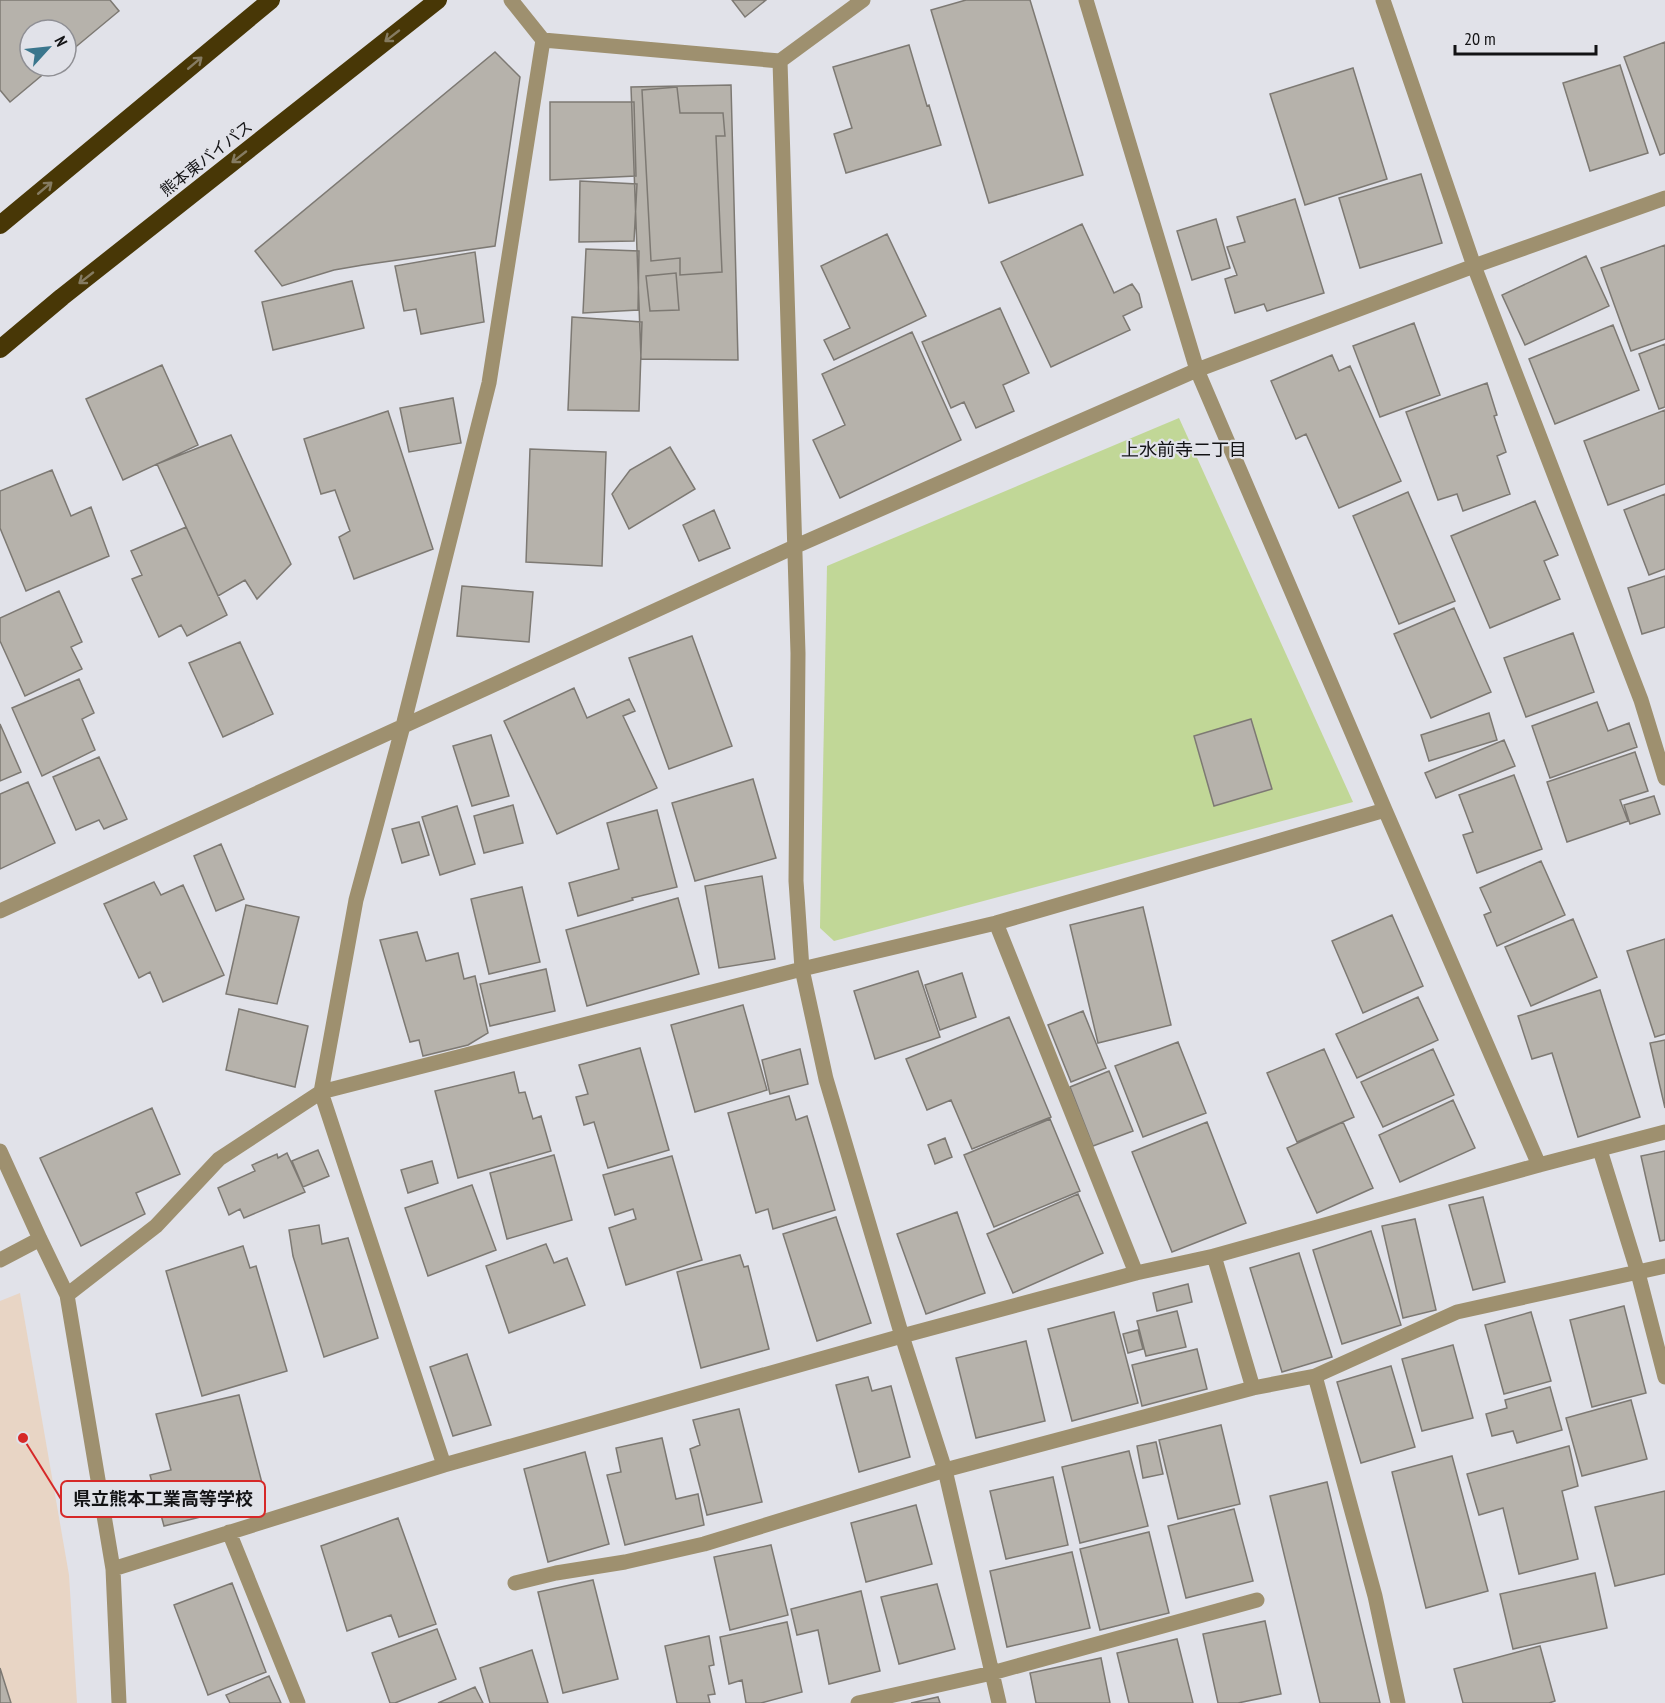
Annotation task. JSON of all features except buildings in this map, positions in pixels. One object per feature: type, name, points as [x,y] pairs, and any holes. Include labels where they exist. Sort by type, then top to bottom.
[{"type":"highway","points":[[0,225],[271,0]]},
{"type":"highway","name":"熊本東バイパス","points":[[0,349],[62,297],[438,0]]},
{"type":"street","points":[[511,0],[543,40],[780,62],[863,0]]},
{"type":"street","points":[[1086,0],[1197,370],[1539,1165]]},
{"type":"street","points":[[1383,0],[1474,266],[1641,700],[1665,778]]},
{"type":"street","points":[[444,1465],[321,1092],[356,900],[403,726],[489,383],[543,40]]},
{"type":"street","points":[[780,62],[798,653],[796,882],[802,969],[826,1079],[902,1336],[945,1470],[999,1703]]},
{"type":"street","points":[[0,911],[794,547],[1197,370],[1474,266],[1665,198]]},
{"type":"street","points":[[67,1295],[156,1226],[219,1159],[321,1092],[802,969],[996,922],[1385,810]]},
{"type":"street","points":[[996,922],[1136,1273]]},
{"type":"street","points":[[113,1569],[444,1465],[902,1336],[1136,1273],[1214,1256],[1665,1132]]},
{"type":"street","points":[[1600,1150],[1638,1273],[1665,1377]]},
{"type":"street","points":[[0,1151],[67,1295],[113,1569],[119,1703]]},
{"type":"street","points":[[0,1260],[40,1239]]},
{"type":"street","points":[[1214,1256],[1253,1388]]},
{"type":"street","points":[[515,1583],[704,1544],[945,1470],[1253,1388],[1315,1376],[1457,1312],[1665,1266]]},
{"type":"street","points":[[1315,1376],[1375,1596],[1398,1703]]},
{"type":"street","points":[[230,1532],[298,1703]]},
{"type":"street","points":[[858,1703],[992,1673],[1257,1600]]},
{"type":"shaded area","points":[[20,1293],[69,1575],[77,1703],[0,1703],[0,1301]]},
{"type":"green space","points":[[1179,418],[1353,802],[834,941],[820,928],[827,566]]},
{"type":"place","name":"県立熊本工業高等学校","points":[[23,1438]]},
{"type":"district","name":"上水前寺二丁目","points":[[1184,450]]}]
